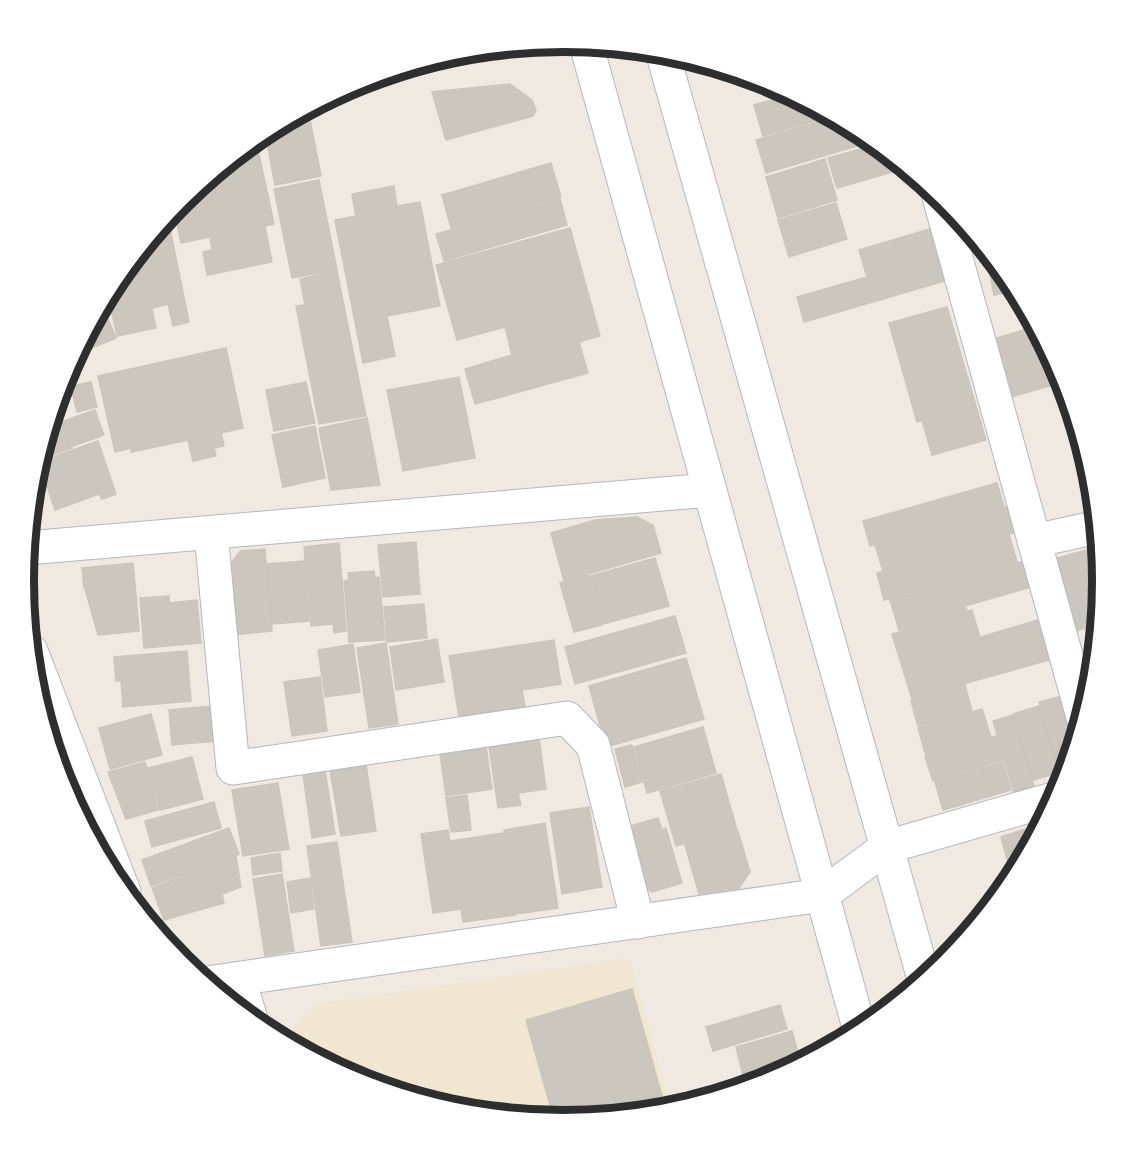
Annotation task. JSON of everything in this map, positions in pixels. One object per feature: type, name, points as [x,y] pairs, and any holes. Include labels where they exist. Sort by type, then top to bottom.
[{"type":"street","points":[[588,53],[857,1021]]},
{"type":"street","points":[[665,62],[922,970]]},
{"type":"street","points":[[943,213],[1078,700]]},
{"type":"street","points":[[36,547],[710,490]]},
{"type":"street","points":[[1034,541],[1089,529]]},
{"type":"street","points":[[210,533],[232,768],[567,718],[592,745],[638,922]]},
{"type":"street","points":[[47,692],[107,848]]},
{"type":"street","points":[[218,982],[822,896],[887,847],[1044,802]]},
{"type":"street","points":[[239,980],[247,1005]]},
{"type":"shaded area","points":[[630,958],[668,1100],[598,1109],[529,1109],[460,1100],[427,1092],[361,1070],[290,1033],[316,1004]]},
{"type":"building","points":[[510,84],[532,100],[536,110],[533,116],[446,140],[432,92]]},
{"type":"building","points":[[778,98],[821,119],[763,136],[754,105]]},
{"type":"building","points":[[310,118],[321,176],[275,185],[267,143]]},
{"type":"building","points":[[823,120],[862,145],[766,173],[756,140]]},
{"type":"building","points":[[866,147],[897,171],[837,188],[828,158]]},
{"type":"building","points":[[258,149],[274,224],[265,226],[272,262],[207,275],[203,252],[212,250],[210,237],[181,243],[176,221],[215,183]]},
{"type":"building","points":[[825,159],[837,200],[778,218],[766,177]]},
{"type":"building","points":[[551,163],[561,197],[451,228],[442,195]]},
{"type":"building","points":[[319,180],[337,270],[292,278],[274,189]]},
{"type":"building","points":[[394,186],[397,206],[420,202],[440,306],[387,316],[395,356],[363,363],[335,220],[356,216],[352,194]]},
{"type":"building","points":[[560,199],[567,225],[444,261],[436,234]]},
{"type":"building","points":[[836,203],[847,239],[789,257],[778,220]]},
{"type":"building","points":[[170,228],[189,322],[173,326],[168,304],[152,308],[156,328],[117,336],[111,307],[144,259]]},
{"type":"building","points":[[570,228],[600,336],[579,342],[588,373],[475,404],[465,369],[512,355],[505,327],[457,340],[436,265]]},
{"type":"building","points":[[933,228],[948,280],[804,322],[797,297],[867,277],[859,250]]},
{"type":"building","points":[[989,267],[1006,292],[994,295]]},
{"type":"building","points":[[337,271],[366,416],[319,424],[296,306],[305,305],[300,279]]},
{"type":"building","points":[[947,307],[986,440],[932,455],[922,420],[917,422],[889,323]]},
{"type":"building","points":[[106,314],[116,338],[88,350]]},
{"type":"building","points":[[1028,328],[1054,385],[1011,397],[994,339]]},
{"type":"building","points":[[226,348],[243,428],[221,433],[224,446],[214,448],[216,456],[193,461],[188,440],[131,452],[131,448],[115,452],[98,376]]},
{"type":"building","points":[[459,377],[475,458],[403,471],[387,390]]},
{"type":"building","points":[[91,382],[97,407],[77,412],[72,386]]},
{"type":"building","points":[[306,382],[315,423],[274,431],[266,390]]},
{"type":"building","points":[[95,410],[104,435],[73,446],[64,421]]},
{"type":"building","points":[[61,417],[72,448],[50,455]]},
{"type":"building","points":[[367,418],[380,485],[331,490],[319,428]]},
{"type":"building","points":[[315,426],[325,478],[283,487],[272,435]]},
{"type":"building","points":[[98,441],[116,494],[102,499],[99,494],[55,510],[45,479],[50,458]]},
{"type":"building","points":[[997,483],[1004,507],[870,546],[863,521]]},
{"type":"building","points":[[1009,506],[1016,532],[883,571],[875,545]]},
{"type":"building","points":[[637,517],[653,525],[661,553],[564,581],[551,533],[595,520]]},
{"type":"building","points":[[1009,535],[1017,562],[884,600],[877,573]]},
{"type":"building","points":[[416,542],[420,594],[383,597],[378,545]]},
{"type":"building","points":[[339,543],[346,631],[334,633],[333,624],[311,626],[304,547]]},
{"type":"building","points":[[265,549],[272,631],[233,635],[228,568],[240,551]]},
{"type":"building","points":[[1091,549],[1090,627],[1075,631],[1054,559]]},
{"type":"building","points":[[655,558],[669,606],[603,624],[590,576]]},
{"type":"building","points":[[304,561],[309,621],[272,624],[267,564]]},
{"type":"building","points":[[1024,561],[1031,587],[965,606],[967,610],[899,630],[890,600]]},
{"type":"building","points":[[133,563],[135,584],[84,588],[82,568]]},
{"type":"building","points":[[374,571],[375,578],[379,577],[385,640],[349,642],[344,581],[349,580],[348,573]]},
{"type":"building","points":[[588,575],[602,625],[574,632],[560,583]]},
{"type":"building","points":[[135,584],[139,631],[98,635],[85,589]]},
{"type":"building","points":[[169,596],[169,603],[197,600],[201,643],[144,648],[140,598]]},
{"type":"building","points":[[424,604],[427,638],[387,642],[384,607]]},
{"type":"building","points":[[972,610],[991,676],[912,699],[892,634]]},
{"type":"building","points":[[675,616],[686,653],[575,684],[565,647]]},
{"type":"building","points":[[1041,619],[1052,659],[992,676],[981,637]]},
{"type":"building","points":[[437,639],[444,682],[396,690],[390,647]]},
{"type":"building","points":[[554,640],[561,684],[522,690],[525,707],[459,717],[449,656]]},
{"type":"building","points":[[386,643],[398,724],[369,728],[357,648]]},
{"type":"building","points":[[353,644],[360,692],[325,697],[318,650]]},
{"type":"building","points":[[187,651],[191,701],[123,707],[121,681],[116,681],[114,657]]},
{"type":"building","points":[[686,658],[704,719],[606,747],[589,686]]},
{"type":"building","points":[[320,677],[327,731],[292,736],[284,682]]},
{"type":"building","points":[[965,685],[972,711],[918,726],[911,701]]},
{"type":"building","points":[[1063,696],[1072,726],[1057,769],[1039,702]]},
{"type":"building","points":[[213,706],[216,741],[172,745],[169,710]]},
{"type":"building","points":[[1039,706],[1057,770],[1055,774],[1033,780],[1013,714]]},
{"type":"building","points":[[982,709],[991,737],[926,756],[918,728]]},
{"type":"building","points":[[151,714],[162,755],[110,769],[99,728]]},
{"type":"building","points":[[1013,715],[1034,786],[1014,793],[993,721]]},
{"type":"building","points":[[703,727],[716,773],[647,793],[634,747]]},
{"type":"building","points":[[996,736],[1003,760],[933,781],[925,757]]},
{"type":"building","points":[[539,738],[546,789],[518,793],[521,805],[498,808],[489,746]]},
{"type":"building","points":[[632,745],[642,782],[625,787],[615,749]]},
{"type":"building","points":[[486,747],[492,789],[446,796],[440,754]]},
{"type":"building","points":[[192,757],[203,799],[160,810],[148,768]]},
{"type":"building","points":[[145,762],[158,810],[126,819],[108,772]]},
{"type":"building","points":[[1003,762],[1011,790],[943,810],[935,782]]},
{"type":"building","points":[[366,764],[376,831],[341,836],[330,770]]},
{"type":"building","points":[[325,770],[335,834],[312,838],[303,774]]},
{"type":"building","points":[[721,774],[737,830],[676,846],[660,791]]},
{"type":"building","points":[[278,783],[289,849],[243,856],[232,790]]},
{"type":"building","points":[[467,795],[471,830],[451,832],[446,798]]},
{"type":"building","points":[[214,802],[221,828],[152,847],[145,821]]},
{"type":"building","points":[[589,807],[602,887],[562,894],[550,813]]},
{"type":"building","points":[[658,818],[662,830],[666,828],[682,883],[652,892],[642,885],[630,826]]},
{"type":"building","points":[[545,823],[558,908],[516,914],[504,830]]},
{"type":"building","points":[[229,828],[239,854],[151,886],[142,860]]},
{"type":"building","points":[[1026,829],[1028,835],[1009,866],[1001,837]]},
{"type":"building","points":[[448,830],[460,909],[433,913],[421,834]]},
{"type":"building","points":[[738,831],[750,872],[739,888],[699,894],[685,845]]},
{"type":"building","points":[[503,833],[515,915],[463,922],[451,841]]},
{"type":"building","points":[[337,842],[352,942],[321,946],[307,846]]},
{"type":"building","points":[[280,853],[282,871],[253,875],[251,858]]},
{"type":"building","points":[[236,856],[241,887],[222,894],[224,903],[164,920],[152,888]]},
{"type":"building","points":[[282,874],[294,951],[265,956],[253,879]]},
{"type":"building","points":[[310,878],[314,909],[291,913],[287,882]]},
{"type":"building","points":[[632,989],[663,1101],[598,1109],[551,1110],[526,1020]]},
{"type":"building","points":[[780,1005],[787,1029],[713,1051],[706,1027]]},
{"type":"building","points":[[792,1031],[798,1054],[771,1068],[743,1075],[736,1047]]}]
